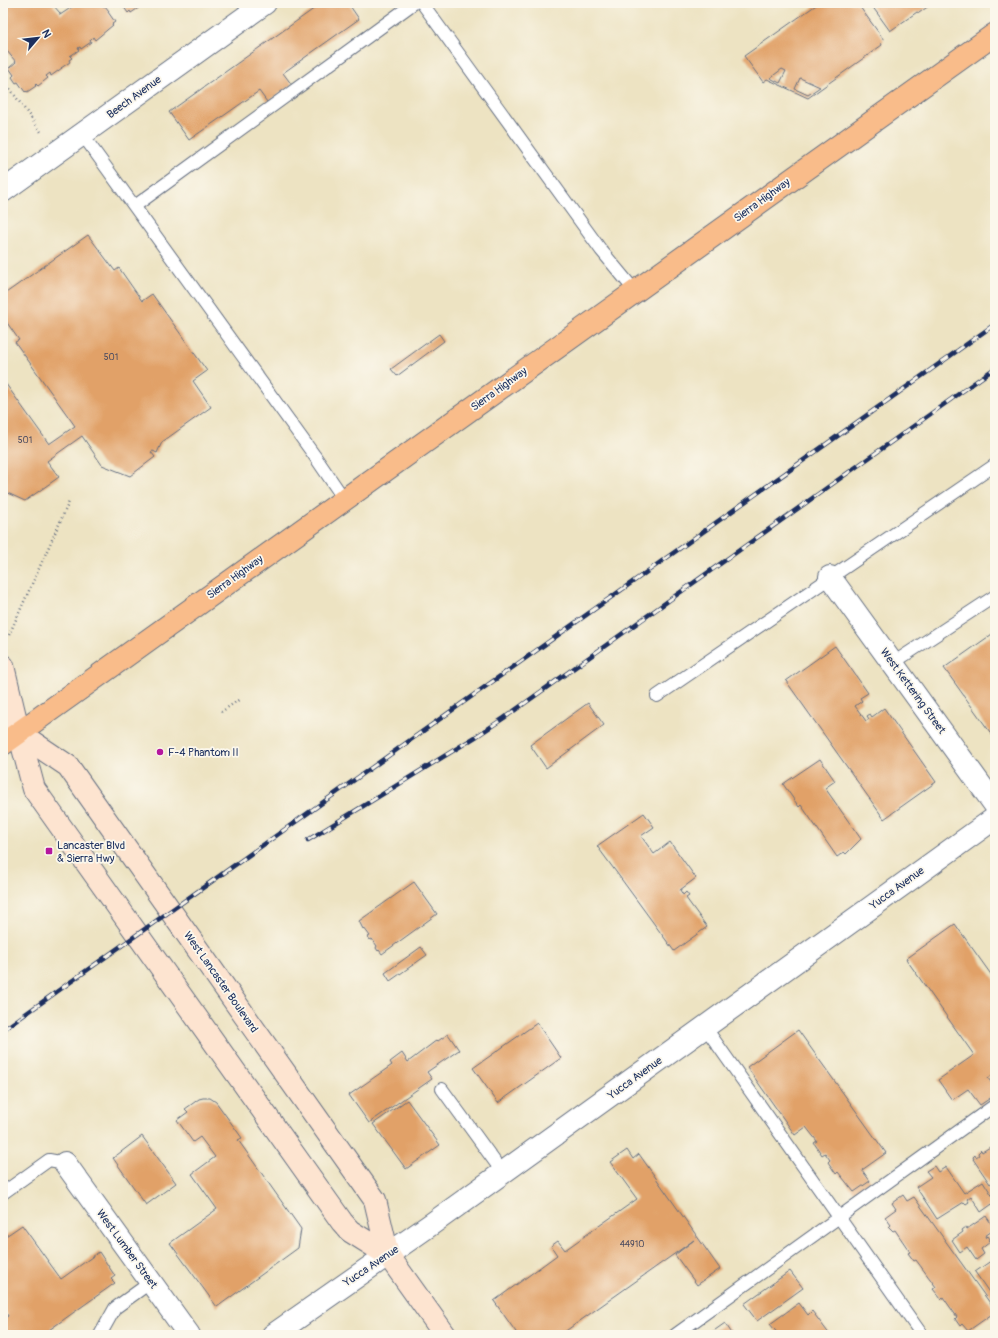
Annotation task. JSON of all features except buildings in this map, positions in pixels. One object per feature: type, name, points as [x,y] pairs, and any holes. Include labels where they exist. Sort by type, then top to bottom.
[{"type":"main road","name":"Sierra Highway","points":[[8,733],[64,699],[995,34]]},
{"type":"street","name":"Beech Avenue","points":[[3,191],[266,3]]},
{"type":"street","name":"West Kettering Street","points":[[830,577],[995,805]]},
{"type":"street","name":"West Lancaster Boulevard","points":[[3,666],[8,733],[34,789],[342,1222],[350,1231],[388,1255]]},
{"type":"street","name":"West Lancaster Boulevard","points":[[8,733],[68,766],[375,1200],[388,1255],[445,1335]]},
{"type":"street","name":"Yucca Avenue","points":[[273,1335],[503,1173],[995,818]]},
{"type":"street","name":"West Lumber Street","points":[[65,1163],[189,1335]]},
{"type":"lane","points":[[135,206],[414,3]]},
{"type":"lane","points":[[422,3],[601,250],[635,291]]},
{"type":"lane","points":[[82,134],[286,416],[344,499]]},
{"type":"lane","points":[[657,696],[995,465]]},
{"type":"lane","points":[[893,664],[995,596]]},
{"type":"lane","points":[[705,1027],[922,1335]]},
{"type":"lane","points":[[442,1089],[503,1173]]},
{"type":"lane","points":[[675,1335],[995,1105]]},
{"type":"lane","points":[[3,1193],[49,1160],[65,1163]]},
{"type":"lane","points":[[100,1335],[115,1308],[151,1282]]},
{"type":"path","points":[[3,79],[41,132]]},
{"type":"path","points":[[9,635],[69,502]]},
{"type":"path","points":[[221,712],[240,700]]},
{"type":"railway","points":[[3,1030],[995,324]]},
{"type":"railway","points":[[308,840],[504,718],[995,368]]},
{"type":"place","name":"F-4 Phantom II","points":[[160,752]]},
{"type":"place","name":"Lancaster Blvd & Sierra Hwy","points":[[49,851]]}]
